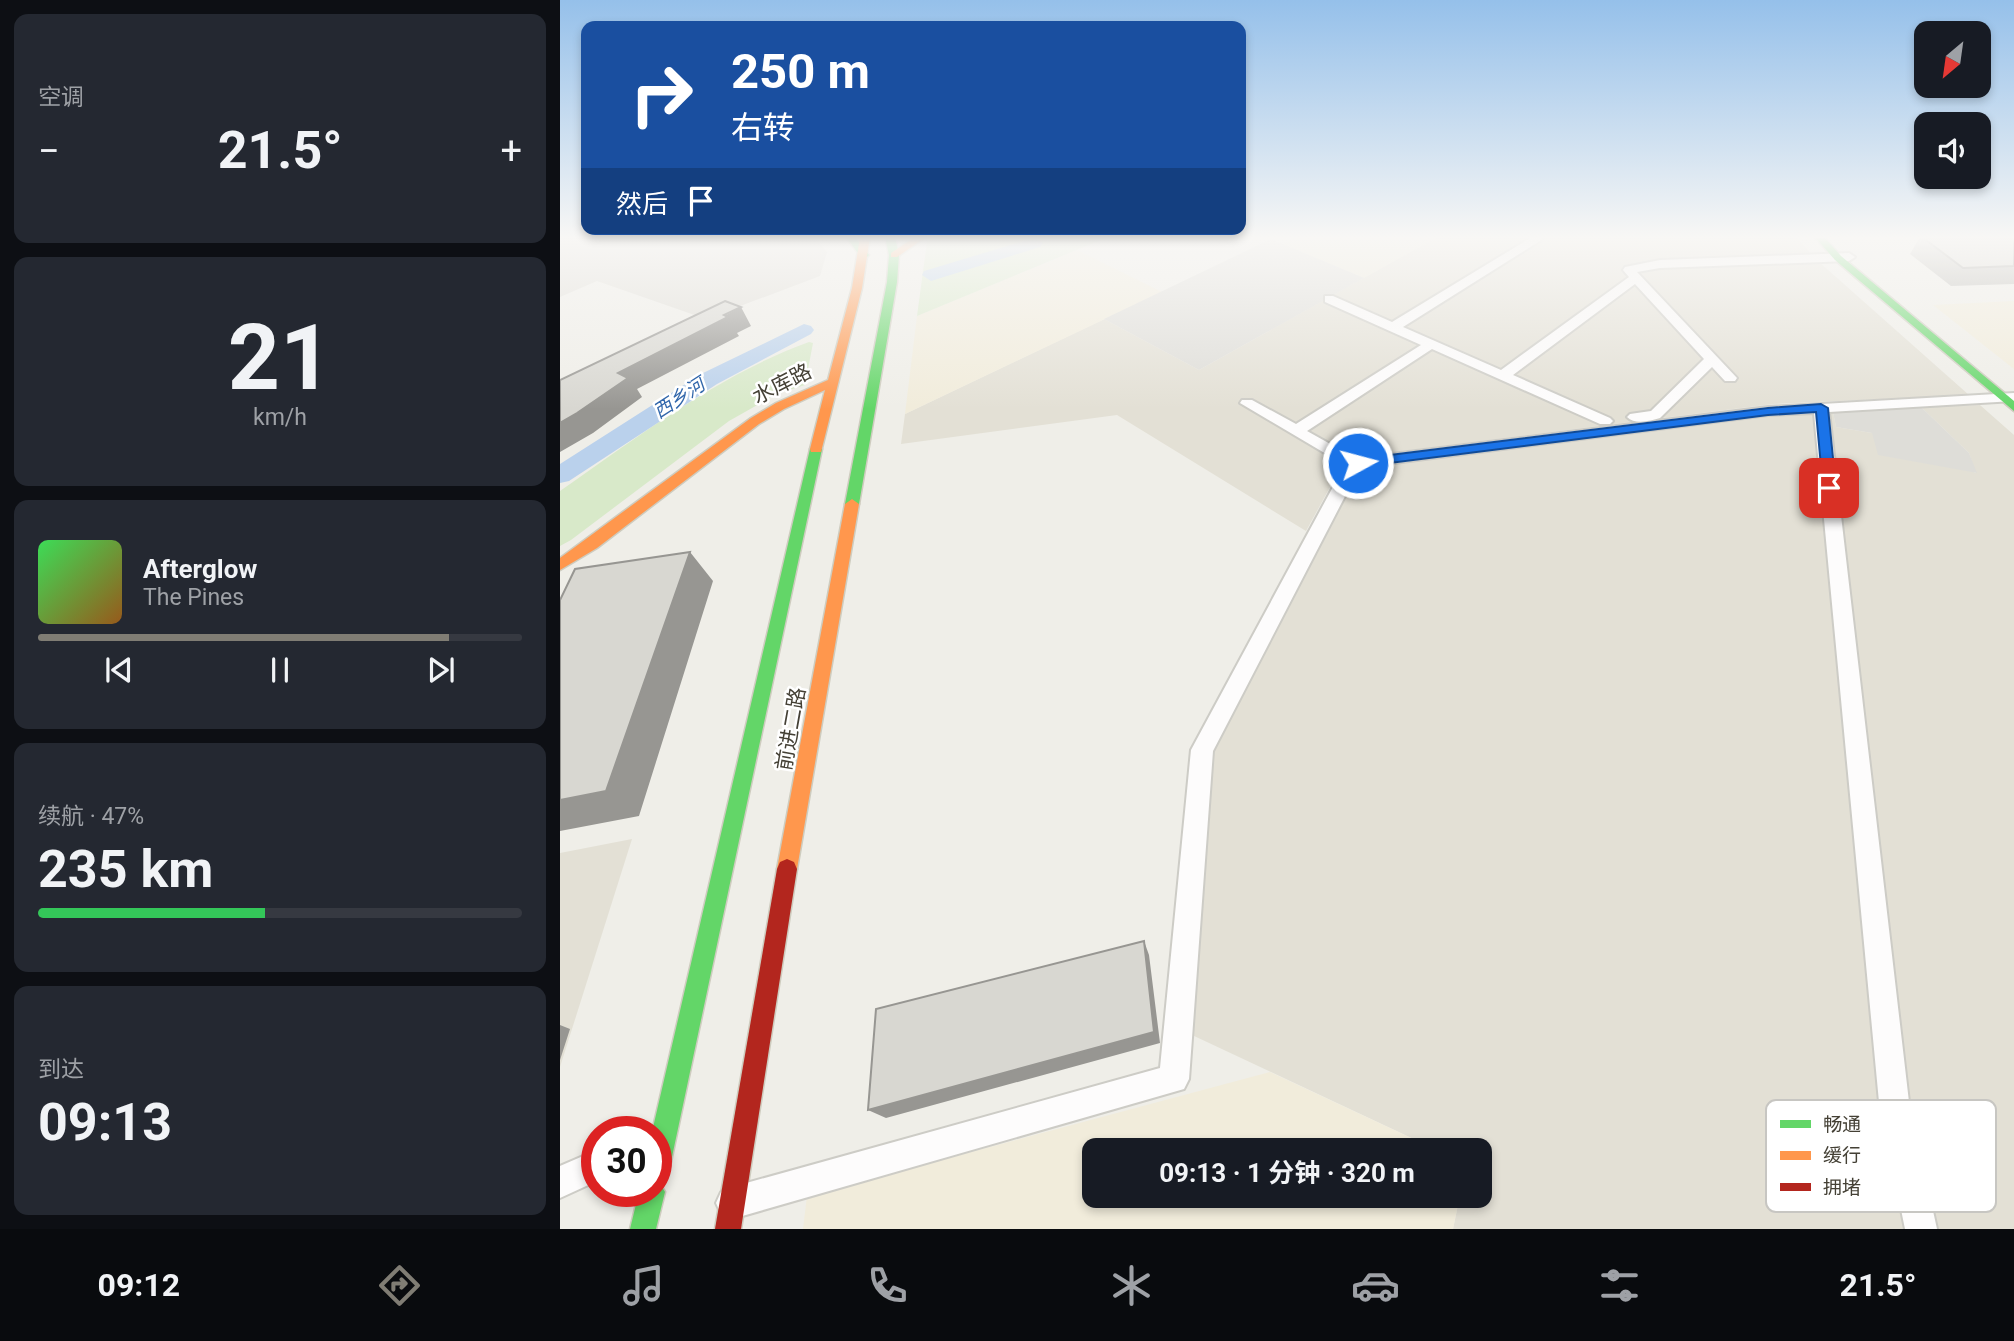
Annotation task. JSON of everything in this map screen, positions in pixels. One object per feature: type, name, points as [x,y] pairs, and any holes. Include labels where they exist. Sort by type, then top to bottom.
[{"type":"main road","name":"前进二路","points":[[664,1116],[831,383],[854,294]]},
{"type":"main road","name":"前进二路","points":[[728,1229],[791,847],[890,294]]},
{"type":"main road","points":[[1887,294],[2011,400]]},
{"type":"main road","name":"水库路","points":[[560,554],[746,418],[791,393],[831,383]]},
{"type":"main road","name":"水库路","points":[[560,565],[592,544],[755,421],[780,406],[831,383]]},
{"type":"main road","points":[[643,1229],[648,1207]]},
{"type":"street","points":[[1393,327],[1446,294]]},
{"type":"street","points":[[1502,376],[1613,294]]},
{"type":"street","points":[[1652,294],[1730,378]]},
{"type":"street","points":[[1329,299],[1605,421]]},
{"type":"street","points":[[1296,431],[1431,344]]},
{"type":"street","points":[[1247,403],[1339,455],[1655,415],[1712,359]]},
{"type":"street","points":[[732,1203],[1174,1079],[1202,750],[1349,472],[1358,463],[1768,411],[2011,400]]},
{"type":"street","points":[[1821,408],[1894,1100]]},
{"type":"street","points":[[560,1182],[581,1172]]},
{"type":"shaded area","points":[[635,294],[771,294],[706,319]]},
{"type":"shaded area","points":[[969,294],[1157,294],[905,414],[917,316]]},
{"type":"shaded area","points":[[1155,294],[1335,294],[1199,370],[1104,319]]},
{"type":"shaded area","points":[[1334,294],[1856,294],[1969,395],[1773,404],[1346,458],[1306,531],[1117,415],[901,444],[905,414],[1104,319],[1199,370]]},
{"type":"shaded area","points":[[2014,301],[2014,369],[1933,305]]},
{"type":"shaded area","points":[[1980,405],[2014,435],[2014,1229],[1453,1229],[1457,1208],[1492,1208],[1492,1138],[1411,1138],[1192,1035],[1213,752],[1356,475],[1363,467],[1772,416],[1833,412],[1836,427],[1872,433],[1976,473],[1969,453],[1921,407]]},
{"type":"shaded area","points":[[1921,407],[1969,453],[1977,473],[1878,455],[1872,433],[1836,427],[1833,412]]},
{"type":"shaded area","points":[[632,839],[560,1067],[560,853]]},
{"type":"shaded area","points":[[1270,1072],[1411,1138],[1082,1138],[1082,1208],[1457,1208],[1453,1229],[803,1229],[807,1196]]},
{"type":"green space","points":[[920,294],[969,294],[917,316]]},
{"type":"green space","points":[[809,342],[813,343],[805,385],[777,394],[729,421],[560,546],[560,491],[711,389],[743,371]]},
{"type":"building","points":[[725,301],[741,307],[724,315],[728,317],[618,373],[628,378],[560,423],[560,380]]},
{"type":"building","points":[[690,552],[606,791],[560,800],[560,600],[575,569]]},
{"type":"building","points":[[1144,941],[1154,1032],[868,1110],[876,1009]]},
{"type":"waterway","name":"西乡河","points":[[560,475],[709,379],[804,330]]},
{"type":"traffic: fast","points":[[852,504],[890,294]]},
{"type":"traffic: fast","points":[[1881,294],[2014,407]]},
{"type":"traffic: fast","points":[[668,1116],[816,449]]},
{"type":"traffic: fast","points":[[643,1229],[648,1207]]},
{"type":"traffic: slow","points":[[816,449],[855,294]]},
{"type":"traffic: slow","points":[[560,565],[592,544],[755,421],[780,406],[831,383]]},
{"type":"traffic: slow","points":[[787,869],[852,504]]},
{"type":"traffic: jam","points":[[728,1229],[787,869]]},
{"type":"route","points":[[1358,463],[1768,411],[1821,408],[1829,488]]}]
